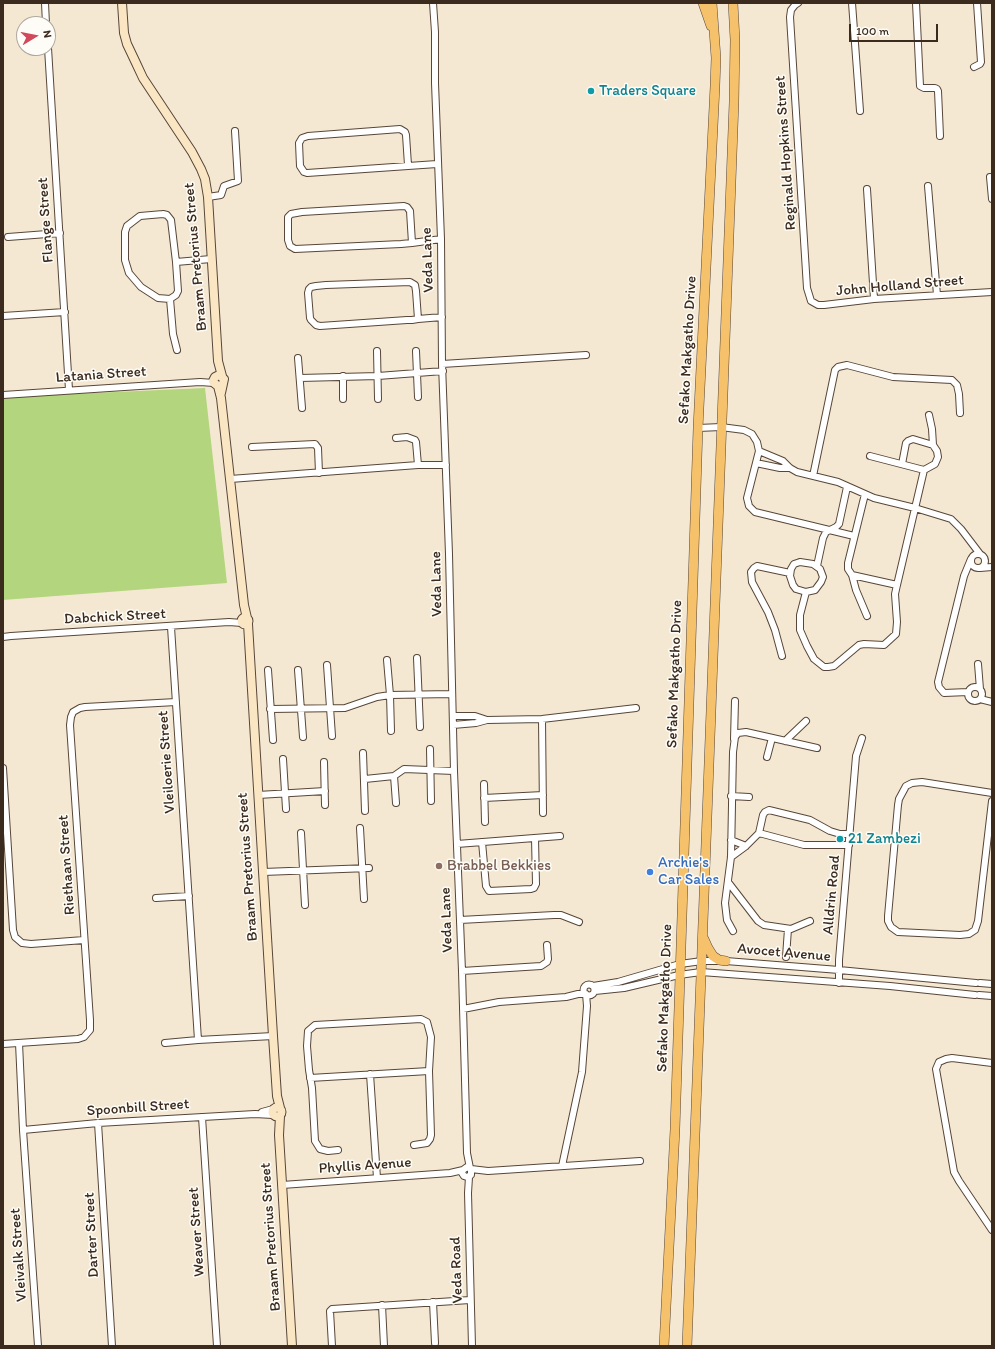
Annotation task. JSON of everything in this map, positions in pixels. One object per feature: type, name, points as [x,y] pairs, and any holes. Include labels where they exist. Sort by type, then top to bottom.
[{"type":"main road","points":[[703,3],[715,37]]},
{"type":"main road","name":"Sefako Makgatho Drive","points":[[664,1346],[675,1129],[698,428],[716,58],[712,3]]},
{"type":"main road","points":[[687,1346],[734,102],[735,40],[733,3]]},
{"type":"main road","points":[[702,928],[704,939],[710,952],[719,960],[726,961]]},
{"type":"street","points":[[45,3],[46,16]]},
{"type":"street","name":"Braam Pretorius Street","points":[[122,3],[124,33],[131,54],[143,78],[198,163],[205,179],[208,197],[218,381],[248,637],[277,1096],[276,1112],[279,1126],[292,1346]]},
{"type":"street","name":"Veda Lane","points":[[435,3],[435,83],[441,240],[442,364],[467,1152]]},
{"type":"street","points":[[852,3],[860,111]]},
{"type":"street","points":[[916,3],[920,86],[924,88],[935,88],[938,91],[940,136]]},
{"type":"street","points":[[974,67],[981,62],[977,3]]},
{"type":"street","name":"Reginald Hopkins Street","points":[[797,4],[791,10],[790,17],[808,288],[811,301]]},
{"type":"street","name":"Flange Street","points":[[49,56],[69,390]]},
{"type":"street","points":[[408,165],[406,135],[405,132],[400,129],[308,136],[302,138],[299,143],[300,166],[304,172],[307,173],[437,164]]},
{"type":"street","points":[[208,197],[221,195],[224,186],[238,181],[235,131]]},
{"type":"street","points":[[990,178],[992,199]]},
{"type":"street","points":[[928,186],[937,295]]},
{"type":"street","points":[[867,190],[874,299]]},
{"type":"street","points":[[412,242],[410,211],[404,206],[302,212],[291,214],[288,217],[288,240],[290,247],[295,249],[412,242],[441,240]]},
{"type":"street","points":[[143,215],[167,215],[171,220],[176,262],[178,291],[176,295],[170,299],[158,298],[144,290],[137,284],[129,272],[125,260],[125,232],[127,226],[136,218],[143,215]]},
{"type":"street","points":[[8,237],[60,233]]},
{"type":"street","points":[[176,262],[211,259]]},
{"type":"street","points":[[418,319],[415,285],[410,282],[326,285],[311,287],[309,289],[310,318],[316,325],[320,326],[418,319],[442,317]]},
{"type":"street","name":"John Holland Street","points":[[811,301],[813,303],[824,305],[874,299],[992,292]]},
{"type":"street","points":[[170,299],[173,334],[177,350]]},
{"type":"street","points":[[3,316],[65,312]]},
{"type":"street","points":[[377,351],[378,399]]},
{"type":"street","points":[[416,351],[418,396]]},
{"type":"street","points":[[442,364],[586,355]]},
{"type":"street","points":[[298,358],[302,408]]},
{"type":"street","points":[[813,476],[835,370],[838,367],[847,365],[893,377],[952,380],[957,385],[960,413]]},
{"type":"street","points":[[300,378],[378,376],[443,371]]},
{"type":"street","points":[[343,376],[343,399]]},
{"type":"street","name":"Latania Street","points":[[3,395],[218,381]]},
{"type":"street","points":[[870,456],[924,470],[931,467],[937,461],[937,452],[933,445],[929,415]]},
{"type":"street","points":[[698,428],[721,427],[744,430],[748,432],[757,442],[759,451],[748,498],[748,502],[752,510],[762,515],[854,536]]},
{"type":"street","points":[[396,438],[407,437],[415,440],[418,465]]},
{"type":"street","points":[[902,464],[906,443],[908,441],[913,439],[933,445]]},
{"type":"street","points":[[252,447],[315,444],[318,448],[319,473]]},
{"type":"street","points":[[759,451],[783,461],[790,468]]},
{"type":"street","points":[[756,463],[780,468],[790,468],[813,476],[838,482],[865,494],[951,520],[961,529],[973,544],[975,556],[971,564],[978,567],[992,566]]},
{"type":"street","points":[[230,479],[418,465],[446,465]]},
{"type":"street","points":[[806,592],[800,615],[800,630],[814,659],[824,667],[828,668],[834,666],[859,645],[884,645],[896,634],[897,585],[924,470]]},
{"type":"street","points":[[817,566],[823,538],[826,532],[839,524],[847,487]]},
{"type":"street","points":[[865,494],[854,536],[848,569],[852,575],[856,590],[867,616]]},
{"type":"street","points":[[975,556],[984,556],[985,561],[992,566]]},
{"type":"street","points":[[975,556],[966,571],[938,682],[939,687],[944,693],[968,692],[973,687],[980,689]]},
{"type":"street","points":[[966,571],[983,565],[985,561]]},
{"type":"street","points":[[800,562],[814,564],[820,569],[823,577],[822,582],[815,590],[806,592],[796,589],[790,581],[790,573],[796,563],[800,562]]},
{"type":"street","points":[[782,656],[775,630],[768,612],[752,582],[751,572],[757,566],[790,573]]},
{"type":"street","points":[[852,575],[897,585]]},
{"type":"street","name":"Dabchick Street","points":[[3,637],[245,621]]},
{"type":"street","name":"Vleiloerie Street","points":[[171,627],[198,1040]]},
{"type":"street","points":[[417,658],[420,727]]},
{"type":"street","points":[[387,660],[391,731]]},
{"type":"street","points":[[978,664],[980,689],[982,695],[980,699]]},
{"type":"street","points":[[327,665],[332,736]]},
{"type":"street","points":[[268,670],[273,740]]},
{"type":"street","points":[[298,670],[303,737]]},
{"type":"street","points":[[968,692],[972,700],[976,701],[980,699],[992,702]]},
{"type":"street","points":[[270,709],[350,707],[377,697],[390,695],[452,694]]},
{"type":"street","points":[[733,931],[727,920],[725,911],[731,857],[734,701]]},
{"type":"street","name":"Riethaan Street","points":[[3,1044],[78,1039],[88,1034],[90,1030],[70,726],[71,717],[76,710],[85,707],[176,702]]},
{"type":"street","points":[[453,725],[476,723],[487,720],[542,719],[636,708]]},
{"type":"street","points":[[453,716],[475,716],[487,720]]},
{"type":"street","points":[[542,719],[543,813]]},
{"type":"street","points":[[785,741],[806,721]]},
{"type":"street","points":[[734,742],[736,734],[746,732],[817,748]]},
{"type":"street","points":[[767,757],[772,738]]},
{"type":"street","name":"Alldrin Road","points":[[839,983],[848,845],[856,756],[862,738]]},
{"type":"street","points":[[430,749],[431,801]]},
{"type":"street","points":[[363,753],[365,811]]},
{"type":"street","points":[[283,759],[286,809]]},
{"type":"street","points":[[324,762],[325,804]]},
{"type":"street","points":[[3,768],[13,930],[15,937],[22,943],[31,944],[84,940]]},
{"type":"street","points":[[365,779],[394,776],[404,770],[454,771]]},
{"type":"street","points":[[394,776],[396,803]]},
{"type":"street","points":[[992,793],[922,782],[908,784],[903,791],[898,805],[888,916],[889,925],[898,932],[960,935],[969,934],[975,930],[978,921],[992,801]]},
{"type":"street","points":[[484,784],[486,822]]},
{"type":"street","points":[[258,795],[324,791]]},
{"type":"street","points":[[484,798],[543,795]]},
{"type":"street","points":[[731,796],[749,797]]},
{"type":"street","points":[[731,857],[759,834],[763,814],[769,810],[810,820],[830,831],[840,834],[849,834]]},
{"type":"street","points":[[360,828],[364,899]]},
{"type":"street","points":[[301,833],[305,905]]},
{"type":"street","points":[[759,834],[804,845],[848,845]]},
{"type":"street","points":[[457,844],[560,836]]},
{"type":"street","points":[[482,842],[486,886],[488,891],[531,889],[536,884],[535,838]]},
{"type":"street","points":[[731,840],[746,846]]},
{"type":"street","points":[[263,872],[369,868]]},
{"type":"street","points":[[728,882],[761,923],[768,926],[788,929],[810,922]]},
{"type":"street","points":[[156,898],[189,896]]},
{"type":"street","points":[[460,920],[554,914],[579,922]]},
{"type":"street","points":[[786,957],[788,929]]},
{"type":"street","points":[[462,971],[541,966],[545,964],[548,959],[547,945]]},
{"type":"street","name":"Avocet Avenue","points":[[588,992],[680,964],[702,961],[726,961],[992,984]]},
{"type":"street","name":"Avocet Avenue","points":[[588,992],[624,988],[679,975],[701,972],[902,987],[992,996]]},
{"type":"street","points":[[463,1009],[499,1002],[566,997],[588,992],[582,1072],[562,1166]]},
{"type":"street","points":[[338,1150],[323,1150],[316,1145],[307,1034],[310,1027],[317,1025],[421,1019],[427,1022],[431,1037],[429,1070],[430,1139],[427,1143],[414,1145]]},
{"type":"street","points":[[166,1043],[273,1036]]},
{"type":"street","name":"Vleivalk Street","points":[[19,1043],[38,1346]]},
{"type":"street","points":[[992,1063],[946,1058],[939,1062],[936,1069],[954,1172],[992,1230]]},
{"type":"street","points":[[310,1078],[429,1070]]},
{"type":"street","points":[[370,1074],[377,1178]]},
{"type":"street","name":"Spoonbill Street","points":[[24,1130],[98,1123],[276,1112]]},
{"type":"street","name":"Weaver Street","points":[[202,1117],[218,1346]]},
{"type":"street","name":"Darter Street","points":[[98,1123],[112,1346]]},
{"type":"street","name":"Veda Road","points":[[467,1152],[472,1346]]},
{"type":"street","name":"Phyllis Avenue","points":[[282,1185],[640,1161]]},
{"type":"street","points":[[332,1346],[330,1312],[338,1308],[470,1300]]},
{"type":"street","points":[[433,1302],[435,1343]]},
{"type":"street","points":[[382,1305],[384,1346]]},
{"type":"green space","points":[[205,388],[227,583],[3,600],[3,397]]},
{"type":"place","name":"Traders Square","points":[[591,91]]},
{"type":"place","name":"21 Zambezi","points":[[840,839]]},
{"type":"place","name":"Brabbel Bekkies","points":[[439,866]]},
{"type":"place","name":"Archie's Car Sales","points":[[650,872]]}]
